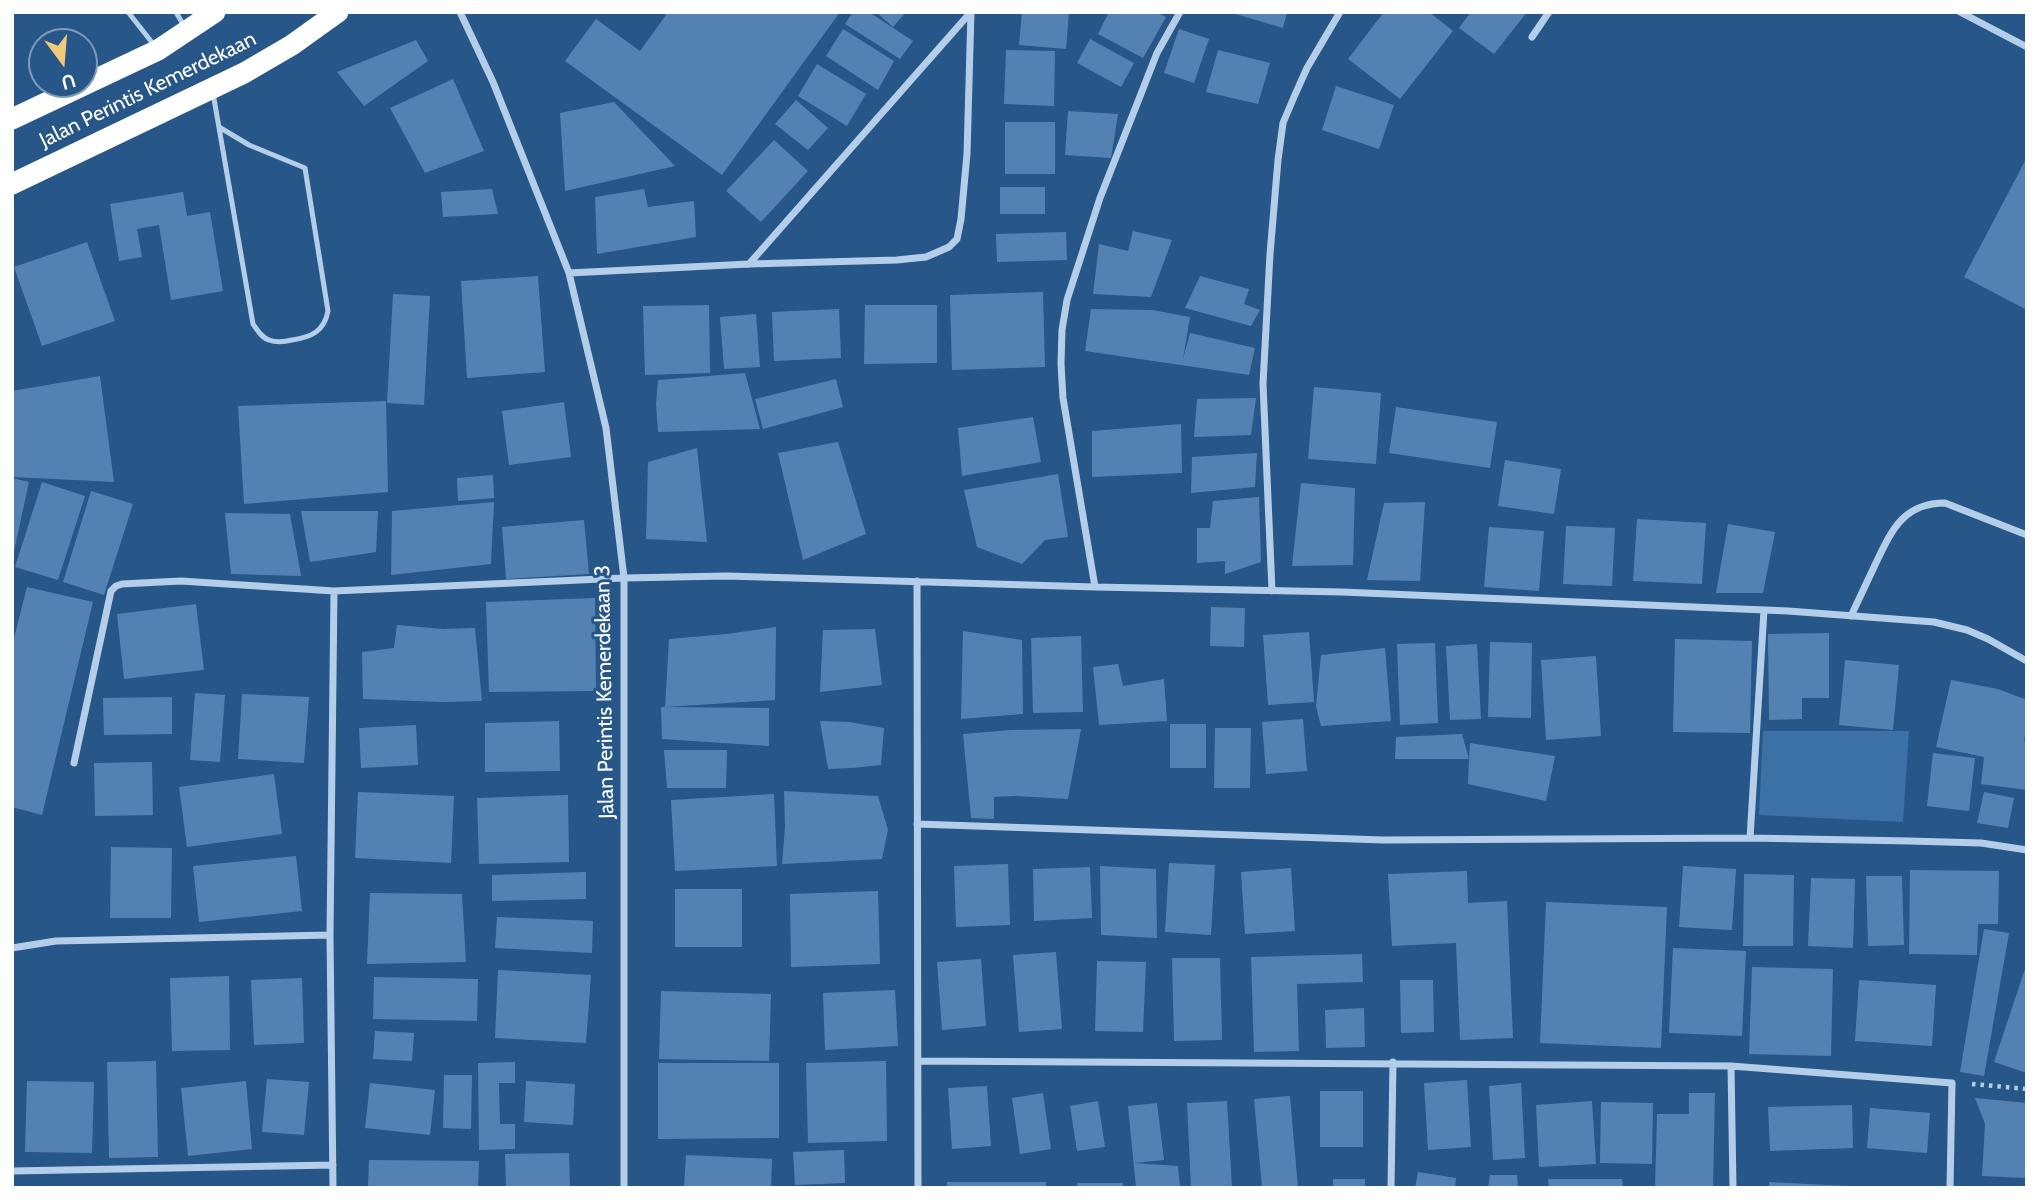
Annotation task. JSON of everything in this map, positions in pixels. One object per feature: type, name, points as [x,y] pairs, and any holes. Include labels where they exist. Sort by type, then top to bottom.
[{"type":"highway","name":"Jalan Perintis Kemerdekaan","points":[[12,118],[158,50],[181,22],[215,12]]},
{"type":"highway","name":"Jalan Perintis Kemerdekaan","points":[[12,184],[212,89],[292,45],[338,12]]},
{"type":"street","name":"Jalan Perintis Kemerdekaan 3","points":[[460,12],[493,82],[569,273],[606,428],[624,578],[624,1188]]},
{"type":"street","points":[[1095,587],[1063,398],[1062,330],[1067,300],[1100,198],[1157,53],[1180,12]]},
{"type":"street","points":[[1272,591],[1263,384],[1278,160],[1283,123],[1307,68],[1340,12]]},
{"type":"street","points":[[1532,37],[1549,12]]},
{"type":"street","points":[[1960,12],[2027,47]]},
{"type":"street","points":[[569,273],[897,260],[938,253],[949,247],[957,239],[961,219],[967,154],[970,13]]},
{"type":"street","points":[[748,264],[970,13]]},
{"type":"street","points":[[1851,616],[1892,530],[1914,510],[1931,503],[1945,503],[2027,536]]},
{"type":"street","points":[[74,762],[111,591],[116,586],[181,581],[334,591],[727,576],[1356,592],[1765,610],[1934,622],[1988,639],[2025,660]]},
{"type":"street","points":[[917,580],[918,1188]]},
{"type":"street","points":[[333,1188],[330,935],[334,591]]},
{"type":"street","points":[[1750,838],[1765,610]]},
{"type":"street","points":[[917,824],[1383,840],[1750,838],[1981,843],[2027,850]]},
{"type":"street","points":[[12,948],[56,941],[330,935]]},
{"type":"street","points":[[918,1061],[1731,1066],[1952,1083],[1950,1188]]},
{"type":"street","points":[[1391,1188],[1393,1062]]},
{"type":"street","points":[[1731,1066],[1733,1188]]},
{"type":"street","points":[[12,1171],[333,1165]]},
{"type":"lane","points":[[128,12],[158,50]]},
{"type":"lane","points":[[212,89],[253,324],[267,340],[280,342],[310,337],[319,331],[326,321],[328,311],[305,168],[249,145],[219,127]]},
{"type":"path","points":[[1952,1083],[2027,1089]]},
{"type":"shaded area","points":[[1763,731],[1909,731],[1903,822],[1759,815]]},
{"type":"building","points":[[662,12],[840,12],[722,175],[565,61],[596,19],[640,51],[666,15]]},
{"type":"building","points":[[853,12],[869,12],[913,41],[900,59],[845,24]]},
{"type":"building","points":[[876,12],[906,12],[893,27]]},
{"type":"building","points":[[1022,12],[1069,12],[1066,49],[1019,45]]},
{"type":"building","points":[[1109,12],[1156,12],[1166,17],[1143,58],[1098,34]]},
{"type":"building","points":[[1229,12],[1287,12],[1283,28]]},
{"type":"building","points":[[1384,12],[1429,12],[1453,31],[1400,99],[1348,59]]},
{"type":"building","points":[[1471,12],[1527,12],[1494,54],[1459,28]]},
{"type":"building","points":[[843,29],[894,61],[878,90],[826,56]]},
{"type":"building","points":[[1179,29],[1209,39],[1194,83],[1164,73]]},
{"type":"building","points":[[1090,39],[1134,63],[1121,87],[1077,63]]},
{"type":"building","points":[[416,40],[428,61],[364,106],[337,72]]},
{"type":"building","points":[[1006,50],[1055,51],[1054,106],[1004,104]]},
{"type":"building","points":[[1218,50],[1270,63],[1258,104],[1206,92]]},
{"type":"building","points":[[817,64],[866,94],[847,126],[798,96]]},
{"type":"building","points":[[453,79],[484,151],[425,173],[390,108]]},
{"type":"building","points":[[1336,86],[1394,105],[1379,149],[1322,130]]},
{"type":"building","points":[[796,100],[828,128],[808,150],[775,124]]},
{"type":"building","points":[[614,102],[675,166],[565,191],[560,113]]},
{"type":"building","points":[[1068,111],[1118,114],[1111,158],[1065,155]]},
{"type":"building","points":[[1005,122],[1055,122],[1055,174],[1005,174]]},
{"type":"building","points":[[774,140],[808,171],[761,222],[726,191]]},
{"type":"building","points":[[2025,161],[2027,162],[2027,310],[1964,277]]},
{"type":"building","points":[[1000,187],[1045,187],[1045,214],[1000,214]]},
{"type":"building","points":[[492,189],[498,214],[443,217],[441,192]]},
{"type":"building","points":[[644,189],[648,207],[694,201],[696,237],[597,254],[595,197]]},
{"type":"building","points":[[183,192],[187,216],[210,212],[223,291],[171,300],[159,225],[137,229],[142,257],[119,261],[110,204]]},
{"type":"building","points":[[1133,231],[1172,240],[1151,297],[1093,294],[1099,244],[1128,251]]},
{"type":"building","points":[[1066,232],[1067,260],[997,262],[996,234]]},
{"type":"building","points":[[87,242],[115,321],[42,346],[14,267]]},
{"type":"building","points":[[538,276],[545,372],[467,378],[461,281]]},
{"type":"building","points":[[1200,276],[1249,289],[1244,304],[1260,310],[1251,326],[1185,308]]},
{"type":"building","points":[[1043,292],[1045,367],[952,370],[950,295]]},
{"type":"building","points":[[393,294],[430,296],[424,405],[387,403]]},
{"type":"building","points":[[709,305],[710,373],[645,375],[643,306]]},
{"type":"building","points":[[865,305],[937,305],[937,363],[864,364]]},
{"type":"building","points":[[839,309],[841,358],[774,361],[772,312]]},
{"type":"building","points":[[1091,309],[1152,310],[1190,317],[1183,359],[1190,333],[1255,348],[1249,375],[1085,351]]},
{"type":"building","points":[[756,314],[760,367],[724,369],[720,317]]},
{"type":"building","points":[[745,373],[760,429],[658,432],[658,380]]},
{"type":"building","points":[[100,376],[114,482],[13,477],[12,391]]},
{"type":"building","points":[[836,379],[843,407],[763,429],[755,399]]},
{"type":"building","points":[[1314,387],[1381,393],[1376,464],[1308,459]]},
{"type":"building","points":[[1256,398],[1251,435],[1194,437],[1197,399]]},
{"type":"building","points":[[386,401],[388,492],[244,504],[238,406]]},
{"type":"building","points":[[564,402],[571,457],[509,465],[502,411]]},
{"type":"building","points":[[1396,407],[1497,422],[1490,468],[1389,453]]},
{"type":"building","points":[[1033,417],[1041,462],[962,476],[958,428]]},
{"type":"building","points":[[1181,424],[1182,473],[1092,477],[1092,431]]},
{"type":"building","points":[[838,442],[866,534],[803,560],[778,453]]},
{"type":"building","points":[[697,448],[707,542],[646,539],[648,462]]},
{"type":"building","points":[[1257,453],[1255,487],[1191,493],[1192,457]]},
{"type":"building","points":[[1505,460],[1561,469],[1554,514],[1498,506]]},
{"type":"building","points":[[1058,474],[1068,537],[1045,540],[1022,564],[977,547],[964,490]]},
{"type":"building","points":[[493,475],[494,498],[458,501],[457,478]]},
{"type":"building","points":[[12,478],[29,482],[13,556],[12,556]]},
{"type":"building","points":[[42,482],[85,496],[58,580],[15,567]]},
{"type":"building","points":[[1301,483],[1355,488],[1353,565],[1292,566]]},
{"type":"building","points":[[91,491],[133,504],[104,595],[63,582]]},
{"type":"building","points":[[1259,497],[1261,562],[1225,574],[1225,561],[1197,563],[1197,528],[1210,528],[1213,501]]},
{"type":"building","points":[[494,502],[491,564],[391,575],[392,511]]},
{"type":"building","points":[[1425,502],[1420,581],[1367,580],[1384,503]]},
{"type":"building","points":[[301,511],[378,511],[376,552],[310,562]]},
{"type":"building","points":[[225,513],[290,514],[301,576],[231,574]]},
{"type":"building","points":[[1637,519],[1706,523],[1702,584],[1633,581]]},
{"type":"building","points":[[584,520],[589,574],[506,579],[502,527]]},
{"type":"building","points":[[1728,524],[1775,532],[1763,593],[1716,593]]},
{"type":"building","points":[[1566,526],[1615,528],[1612,586],[1563,584]]},
{"type":"building","points":[[1489,527],[1544,531],[1539,591],[1484,587]]},
{"type":"building","points":[[27,587],[93,602],[42,815],[12,807],[12,646]]},
{"type":"building","points":[[595,598],[596,691],[489,692],[486,602]]},
{"type":"building","points":[[196,604],[204,670],[124,679],[117,614]]},
{"type":"building","points":[[1211,607],[1245,608],[1244,647],[1210,646]]},
{"type":"building","points":[[397,625],[443,629],[475,628],[482,701],[363,699],[362,652],[394,648]]},
{"type":"building","points":[[776,627],[775,700],[665,707],[669,639]]},
{"type":"building","points":[[875,629],[882,685],[820,692],[823,630]]},
{"type":"building","points":[[963,631],[1022,640],[1023,714],[961,719]]},
{"type":"building","points":[[1309,632],[1314,702],[1268,705],[1263,635]]},
{"type":"building","points":[[1829,633],[1829,698],[1802,698],[1802,719],[1769,720],[1768,634]]},
{"type":"building","points":[[1081,636],[1083,712],[1033,713],[1031,638]]},
{"type":"building","points":[[1675,639],[1752,641],[1750,733],[1673,732]]},
{"type":"building","points":[[1490,642],[1532,643],[1531,718],[1488,717]]},
{"type":"building","points":[[1435,643],[1438,723],[1400,725],[1397,644]]},
{"type":"building","points":[[1477,644],[1481,719],[1450,720],[1446,646]]},
{"type":"building","points":[[1385,648],[1391,721],[1321,726],[1316,706],[1321,655]]},
{"type":"building","points":[[1596,656],[1601,736],[1546,740],[1541,660]]},
{"type":"building","points":[[1845,660],[1899,665],[1893,730],[1839,725]]},
{"type":"building","points":[[1118,664],[1123,686],[1164,679],[1167,721],[1099,725],[1093,667]]},
{"type":"building","points":[[1951,680],[1998,689],[2027,700],[2024,741],[2027,741],[2027,790],[1981,784],[1984,757],[1936,747]]},
{"type":"building","points":[[195,693],[225,695],[220,762],[190,760]]},
{"type":"building","points":[[242,694],[309,697],[304,763],[238,759]]},
{"type":"building","points":[[172,697],[172,734],[104,735],[103,698]]},
{"type":"building","points":[[661,707],[769,708],[769,746],[662,739]]},
{"type":"building","points":[[1303,719],[1307,771],[1266,774],[1262,722]]},
{"type":"building","points":[[559,721],[560,771],[485,772],[485,723]]},
{"type":"building","points":[[820,721],[849,722],[884,728],[881,765],[828,769]]},
{"type":"building","points":[[1170,724],[1206,724],[1206,768],[1170,768]]},
{"type":"building","points":[[416,725],[418,765],[361,768],[359,728]]},
{"type":"building","points":[[1215,728],[1251,728],[1250,788],[1214,788]]},
{"type":"building","points":[[1081,729],[1068,799],[994,797],[994,819],[971,818],[963,734]]},
{"type":"building","points":[[1462,734],[1469,759],[1395,759],[1396,737]]},
{"type":"building","points":[[1470,743],[1555,756],[1546,801],[1468,784]]},
{"type":"building","points":[[664,750],[727,750],[726,788],[667,788]]},
{"type":"building","points":[[1933,753],[1975,758],[1969,811],[1927,806]]},
{"type":"building","points":[[152,762],[153,815],[95,816],[94,763]]},
{"type":"building","points":[[274,774],[282,834],[187,847],[179,787]]},
{"type":"building","points":[[784,791],[878,796],[888,830],[882,859],[782,864]]},
{"type":"building","points":[[358,792],[454,796],[451,863],[355,858]]},
{"type":"building","points":[[1984,792],[2014,798],[2008,828],[1977,823]]},
{"type":"building","points":[[774,794],[777,866],[675,871],[671,800]]},
{"type":"building","points":[[568,795],[569,862],[479,864],[477,798]]},
{"type":"building","points":[[111,847],[172,848],[171,918],[110,918]]},
{"type":"building","points":[[296,856],[302,911],[199,922],[193,866]]},
{"type":"building","points":[[1169,863],[1215,865],[1211,935],[1165,932]]},
{"type":"building","points":[[1008,864],[1010,925],[956,927],[954,866]]},
{"type":"building","points":[[1100,866],[1156,869],[1157,938],[1101,935]]},
{"type":"building","points":[[1683,866],[1736,869],[1732,930],[1679,927]]},
{"type":"building","points":[[1090,867],[1092,918],[1034,921],[1033,869]]},
{"type":"building","points":[[1291,868],[1295,931],[1245,934],[1241,872]]},
{"type":"building","points":[[1910,870],[1999,871],[1998,924],[1978,924],[1977,955],[1909,954]]},
{"type":"building","points":[[1467,871],[1468,903],[1507,901],[1513,1038],[1460,1040],[1456,943],[1392,946],[1388,874]]},
{"type":"building","points":[[586,872],[586,899],[492,901],[492,875]]},
{"type":"building","points":[[1744,874],[1794,875],[1793,946],[1743,946]]},
{"type":"building","points":[[1866,876],[1902,876],[1904,945],[1868,946]]},
{"type":"building","points":[[1811,878],[1855,879],[1853,948],[1808,946]]},
{"type":"building","points":[[675,889],[742,889],[742,947],[675,947]]},
{"type":"building","points":[[878,891],[880,964],[791,967],[790,894]]},
{"type":"building","points":[[370,893],[462,894],[466,962],[367,964]]},
{"type":"building","points":[[1546,902],[1667,907],[1661,1048],[1540,1043]]},
{"type":"building","points":[[497,917],[593,921],[592,953],[495,948]]},
{"type":"building","points":[[1984,929],[2009,933],[1984,1076],[1960,1072]]},
{"type":"building","points":[[1673,948],[1746,951],[1742,1036],[1669,1033]]},
{"type":"building","points":[[1056,952],[1062,1029],[1019,1032],[1013,955]]},
{"type":"building","points":[[1362,954],[1363,982],[1297,984],[1299,1051],[1254,1052],[1251,957]]},
{"type":"building","points":[[1172,958],[1220,958],[1222,1040],[1174,1041]]},
{"type":"building","points":[[981,959],[986,1026],[942,1030],[937,962]]},
{"type":"building","points":[[1097,961],[1146,962],[1143,1032],[1095,1031]]},
{"type":"building","points":[[2027,966],[2027,1073],[1994,1062]]},
{"type":"building","points":[[1752,967],[1833,969],[1831,1056],[1749,1054]]},
{"type":"building","points":[[498,970],[591,975],[586,1043],[495,1038]]},
{"type":"building","points":[[229,976],[230,1050],[172,1051],[170,978]]},
{"type":"building","points":[[374,977],[478,979],[477,1021],[373,1019]]},
{"type":"building","points":[[302,978],[304,1043],[254,1045],[251,980]]},
{"type":"building","points":[[1400,980],[1433,980],[1434,1032],[1401,1033]]},
{"type":"building","points":[[1859,980],[1936,985],[1932,1046],[1855,1041]]},
{"type":"building","points":[[895,990],[898,1046],[825,1050],[823,993]]},
{"type":"building","points":[[661,991],[771,994],[769,1061],[659,1059]]},
{"type":"building","points":[[1364,1008],[1365,1047],[1326,1048],[1325,1010]]},
{"type":"building","points":[[375,1031],[414,1033],[412,1061],[373,1059]]},
{"type":"building","points":[[156,1061],[158,1157],[109,1158],[107,1062]]},
{"type":"building","points":[[886,1061],[887,1141],[808,1143],[806,1063]]},
{"type":"building","points":[[515,1062],[515,1083],[499,1083],[500,1124],[515,1124],[515,1149],[479,1150],[478,1063]]},
{"type":"building","points":[[658,1063],[779,1063],[779,1138],[658,1139]]},
{"type":"building","points":[[444,1075],[472,1075],[471,1129],[443,1128]]},
{"type":"building","points":[[267,1079],[309,1082],[304,1135],[262,1132]]},
{"type":"building","points":[[1467,1080],[1471,1147],[1428,1150],[1424,1083]]},
{"type":"building","points":[[27,1081],[94,1082],[92,1153],[25,1152]]},
{"type":"building","points":[[246,1081],[252,1149],[188,1156],[181,1088]]},
{"type":"building","points":[[526,1081],[575,1084],[573,1125],[524,1122]]},
{"type":"building","points":[[370,1083],[435,1090],[430,1135],[365,1128]]},
{"type":"building","points":[[1521,1083],[1525,1158],[1493,1160],[1489,1086]]},
{"type":"building","points":[[987,1086],[991,1146],[952,1149],[948,1088]]},
{"type":"building","points":[[1320,1091],[1363,1091],[1363,1147],[1320,1147]]},
{"type":"building","points":[[1043,1093],[1051,1149],[1020,1154],[1012,1098]]},
{"type":"building","points":[[1689,1093],[1715,1093],[1713,1188],[1655,1188],[1657,1114],[1689,1114]]},
{"type":"building","points":[[1290,1096],[1298,1188],[1262,1188],[1254,1099]]},
{"type":"building","points":[[1975,1098],[2027,1103],[2027,1178],[1982,1176],[1985,1124]]},
{"type":"building","points":[[1098,1101],[1105,1147],[1077,1151],[1070,1106]]},
{"type":"building","points":[[1227,1101],[1232,1188],[1191,1188],[1187,1103]]},
{"type":"building","points":[[1592,1101],[1596,1164],[1539,1167],[1536,1105]]},
{"type":"building","points":[[1601,1102],[1653,1103],[1652,1164],[1600,1163]]},
{"type":"building","points":[[1157,1103],[1164,1160],[1134,1163],[1178,1166],[1180,1188],[1136,1188],[1128,1106]]},
{"type":"building","points":[[1852,1105],[1853,1148],[1770,1151],[1768,1107]]},
{"type":"building","points":[[1870,1108],[1930,1113],[1927,1153],[1867,1148]]},
{"type":"building","points":[[844,1150],[845,1183],[795,1185],[793,1152]]},
{"type":"building","points":[[569,1153],[570,1188],[506,1188],[505,1154]]},
{"type":"building","points":[[686,1155],[772,1159],[771,1188],[684,1188]]},
{"type":"building","points":[[369,1160],[479,1161],[478,1188],[368,1188]]},
{"type":"building","points":[[1418,1172],[1456,1178],[1455,1188],[1415,1188]]},
{"type":"building","points":[[1490,1175],[1517,1175],[1518,1188],[1488,1188]]},
{"type":"building","points":[[1333,1179],[1365,1179],[1365,1188],[1333,1188]]},
{"type":"building","points":[[1548,1179],[1622,1179],[1623,1188],[1549,1188]]},
{"type":"building","points":[[947,1182],[1046,1182],[1046,1188],[947,1188]]},
{"type":"building","points":[[1769,1182],[1849,1186],[1849,1188],[1769,1188]]},
{"type":"building","points":[[1077,1183],[1123,1183],[1123,1188],[1077,1188]]}]
